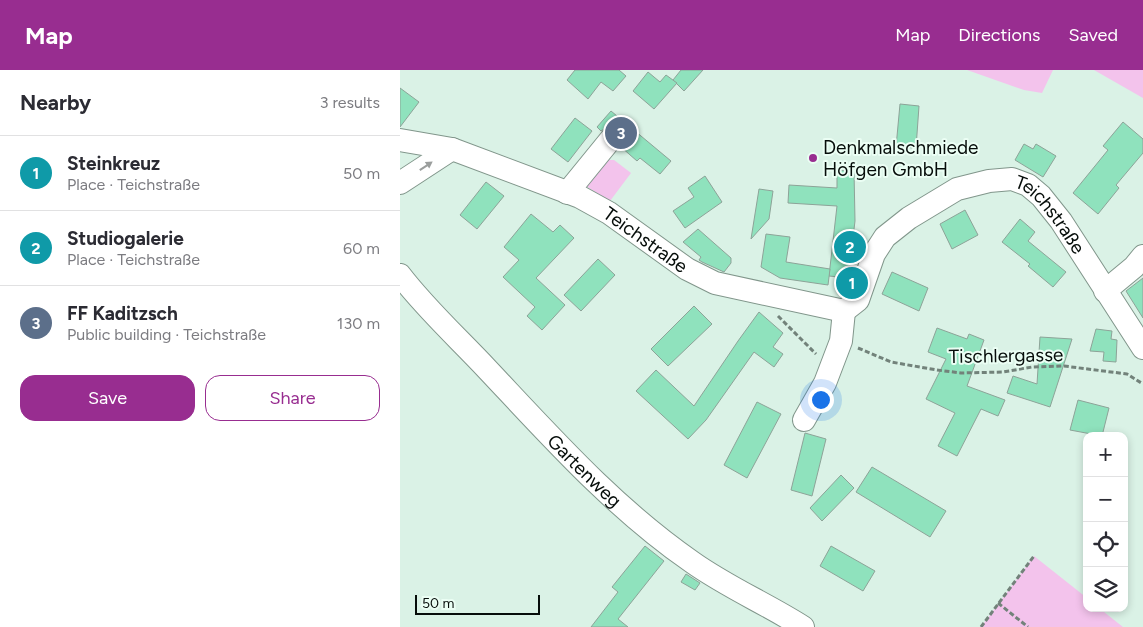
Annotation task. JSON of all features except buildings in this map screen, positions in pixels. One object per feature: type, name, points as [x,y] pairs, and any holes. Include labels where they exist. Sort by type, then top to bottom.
[{"type":"street","points":[[567,192],[611,139]]},
{"type":"street","name":"Teichstraße","points":[[400,140],[452,149],[580,197],[609,213],[686,269],[715,284],[844,310],[858,300],[874,254],[884,237],[909,218],[956,189],[989,181],[1012,180],[1028,186],[1041,196],[1061,221],[1143,348]]},
{"type":"street","points":[[400,183],[452,149]]},
{"type":"street","points":[[1105,291],[1134,267],[1143,256]]},
{"type":"street","name":"Gartenweg","points":[[400,275],[440,322],[554,441],[636,520],[692,562],[803,627]]},
{"type":"street","points":[[804,420],[825,383],[842,340],[844,310]]},
{"type":"path","points":[[774,313],[831,368]]},
{"type":"path","name":"Tischlergasse","points":[[842,340],[891,362],[937,370],[961,373],[1003,372],[1032,367],[1064,366],[1126,374],[1143,384]]},
{"type":"path","points":[[980,627],[1034,556]]},
{"type":"path","points":[[998,603],[1028,627]]},
{"type":"shaded area","points":[[967,70],[1053,70],[1042,93],[1024,90]]},
{"type":"shaded area","points":[[1094,70],[1143,70],[1143,98]]},
{"type":"shaded area","points":[[604,160],[614,160],[631,173],[610,201],[584,185]]},
{"type":"shaded area","points":[[1034,556],[1083,595],[1083,612],[1104,612],[1123,627],[981,627]]},
{"type":"place","name":"FF Kaditzsch","points":[[621,133]]},
{"type":"place","name":"Denkmalschmiede Höfgen GmbH","points":[[813,158]]},
{"type":"place","name":"Studiogalerie","points":[[850,247]]},
{"type":"place","name":"Steinkreuz","points":[[852,283]]}]
